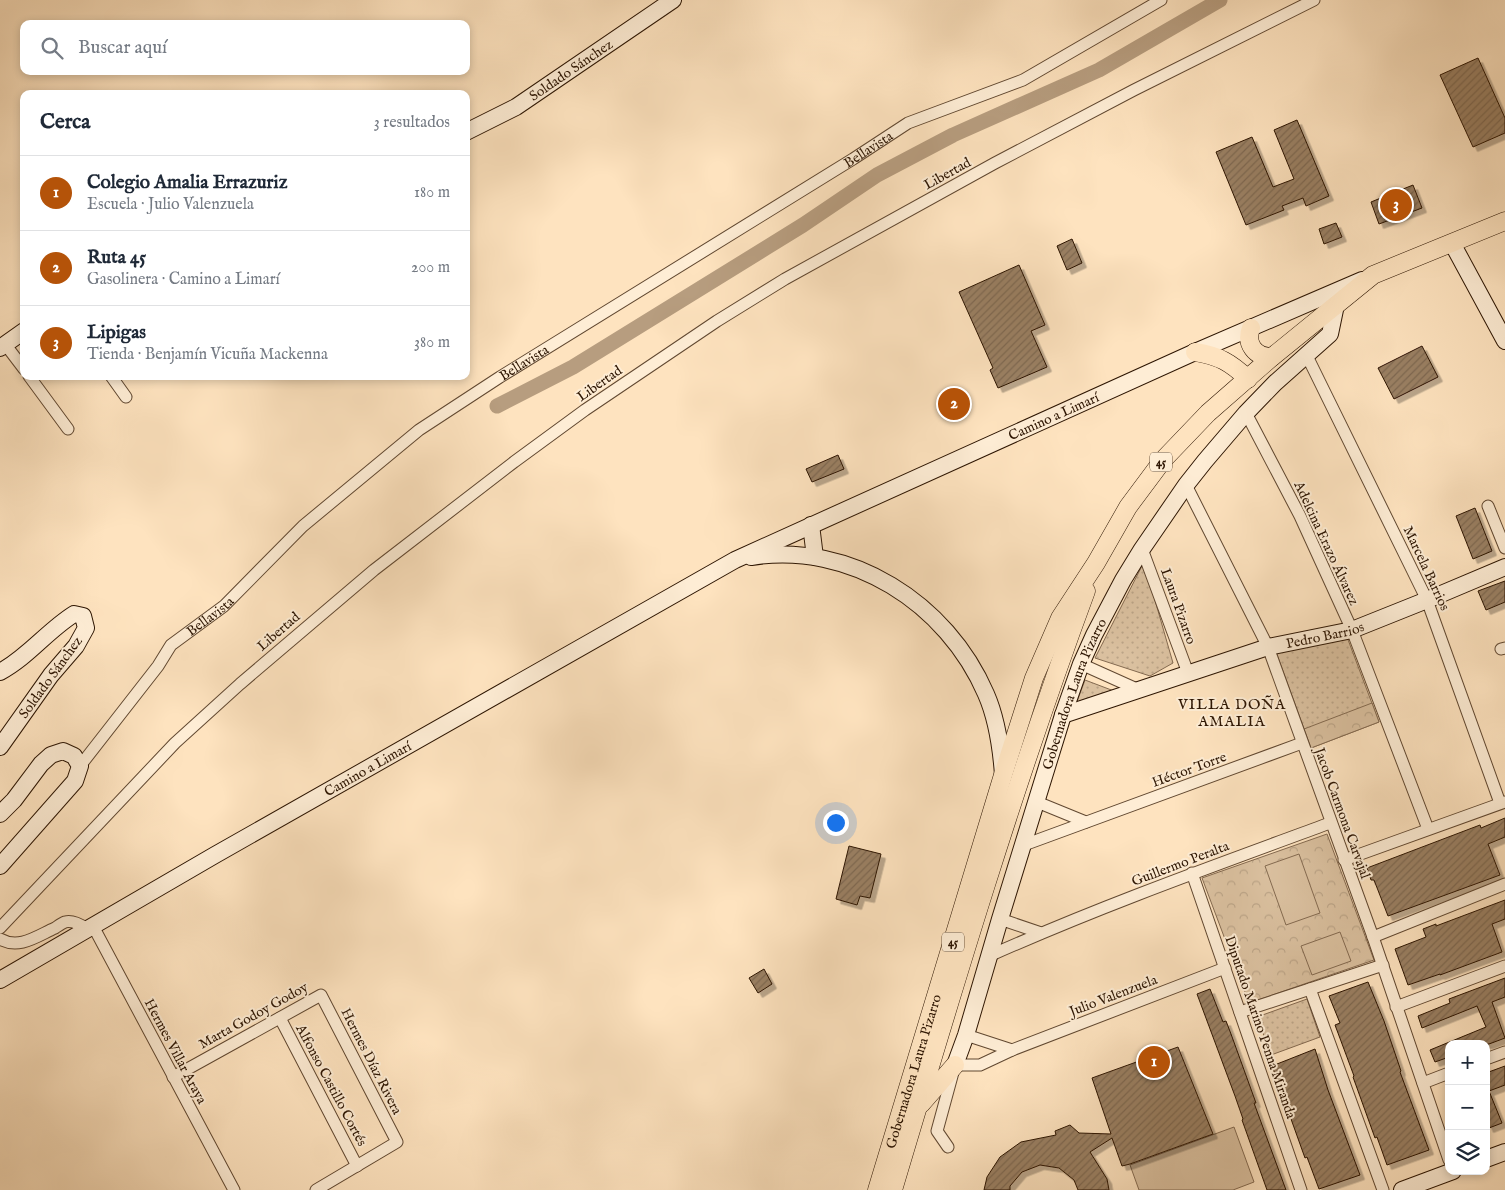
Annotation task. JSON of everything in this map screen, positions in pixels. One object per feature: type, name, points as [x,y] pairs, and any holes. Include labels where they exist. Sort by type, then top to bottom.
[{"type":"main road","name":"Gobernadora Laura Pizarro","points":[[877,1190],[1034,678],[1060,618],[1096,563],[1128,508],[1163,460],[1208,413],[1272,357],[1373,275],[1505,221]]},
{"type":"main road","points":[[1252,328],[1249,338],[1252,347],[1258,354],[1272,357]]},
{"type":"main road","points":[[1195,352],[1213,355],[1224,360],[1248,379]]},
{"type":"main road","name":"Gobernadora Laura Pizarro","points":[[893,1190],[993,861],[1051,686],[1096,563]]},
{"type":"main road","points":[[993,861],[1003,775]]},
{"type":"main road","points":[[918,1108],[955,1065]]},
{"type":"street","name":"Soldado Sánchez","points":[[470,130],[516,107],[672,0]]},
{"type":"street","name":"Bellavista","points":[[0,866],[75,781],[80,766],[158,666],[171,645],[224,606],[303,526],[419,430],[500,377],[908,123],[1023,80],[1161,0]]},
{"type":"street","name":"Libertad","points":[[0,928],[175,743],[240,684],[306,626],[382,564],[585,410],[709,326],[785,278],[1126,94],[1314,0]]},
{"type":"street","points":[[1452,243],[1505,341]]},
{"type":"street","name":"Camino a Limarí","points":[[0,980],[735,560],[1195,352],[1373,275]]},
{"type":"street","name":"Gobernadora Laura Pizarro","points":[[948,1147],[936,1131],[1000,919],[1081,664],[1108,608],[1142,548],[1186,485],[1246,413],[1306,354],[1330,334],[1336,305]]},
{"type":"street","points":[[20,334],[3,346],[20,365]]},
{"type":"street","name":"Marcela Barrios","points":[[1306,354],[1427,600],[1502,802]]},
{"type":"street","points":[[32,380],[68,429]]},
{"type":"street","points":[[114,380],[126,397]]},
{"type":"street","name":"Adelcina Erazo Álvarez","points":[[1246,413],[1300,516],[1352,630],[1428,829]]},
{"type":"street","name":"Jacob Carmona Carvajal","points":[[1186,485],[1268,647],[1330,823],[1373,936],[1445,1148]]},
{"type":"street","points":[[1488,506],[1505,548]]},
{"type":"street","points":[[811,525],[816,556]]},
{"type":"street","name":"Laura Pizarro","points":[[1142,548],[1188,673]]},
{"type":"street","name":"Camino a Limarí","points":[[735,560],[772,554],[816,556],[838,562],[880,579],[919,604],[951,636],[973,668],[986,694],[999,738],[1003,775]]},
{"type":"street","name":"Pedro Barrios","points":[[1064,715],[1268,647],[1352,630],[1505,567]]},
{"type":"street","name":"Soldado Sánchez","points":[[0,672],[12,666],[74,614],[83,616],[86,628],[76,646],[51,675],[0,747]]},
{"type":"street","points":[[1081,664],[1138,690]]},
{"type":"street","name":"Héctor Torre","points":[[1024,845],[1302,743]]},
{"type":"street","points":[[0,814],[14,800],[41,764],[51,755],[63,751],[74,756],[80,766]]},
{"type":"street","points":[[1037,802],[1086,822]]},
{"type":"street","points":[[1344,860],[1502,802]]},
{"type":"street","name":"Guillermo Peralta","points":[[989,956],[1041,933],[1192,873],[1330,823]]},
{"type":"street","name":"Diputado Marino Penna Miranda","points":[[1192,873],[1301,1190]]},
{"type":"street","points":[[1373,936],[1505,884]]},
{"type":"street","points":[[1000,919],[1041,933]]},
{"type":"street","points":[[0,939],[8,944],[18,944],[66,922],[75,922],[90,927]]},
{"type":"street","name":"Hermes Villar Araya","points":[[90,927],[234,1190]]},
{"type":"street","points":[[1240,1012],[1382,965]]},
{"type":"street","points":[[1396,1007],[1505,966]]},
{"type":"street","name":"Julio Valenzuela","points":[[955,1065],[980,1065],[1012,1050],[1225,968]]},
{"type":"street","points":[[1310,989],[1382,1190]]},
{"type":"street","name":"Marta Godoy Godoy","points":[[173,1077],[321,994]]},
{"type":"street","name":"Hermes Díaz Rivera","points":[[321,994],[397,1142],[357,1166]]},
{"type":"street","name":"Alfonso Castillo Cortés","points":[[280,1018],[357,1166]]},
{"type":"street","points":[[966,1035],[1012,1050]]},
{"type":"street","points":[[1490,1058],[1505,1052]]},
{"type":"street","points":[[1423,1083],[1445,1075]]},
{"type":"street","points":[[1490,1158],[1505,1152]]},
{"type":"street","points":[[316,1190],[357,1166]]},
{"type":"street","points":[[1402,1190],[1445,1174]]},
{"type":"green space","points":[[1144,562],[1173,663],[1150,676],[1095,658]]},
{"type":"green space","points":[[1347,637],[1379,722],[1311,748],[1276,652]]},
{"type":"green space","points":[[1085,680],[1114,691],[1075,707]]},
{"type":"green space","points":[[1372,703],[1379,722],[1311,748],[1304,729]]},
{"type":"green space","points":[[1327,834],[1374,960],[1249,1003],[1202,878]]},
{"type":"green space","points":[[1299,854],[1320,913],[1286,925],[1265,866]]},
{"type":"green space","points":[[1340,932],[1351,961],[1312,975],[1301,946]]},
{"type":"green space","points":[[1307,999],[1320,1037],[1271,1055],[1257,1017]]},
{"type":"green space","points":[[1234,1127],[1254,1182],[1233,1190],[1139,1190],[1130,1165]]},
{"type":"building","points":[[1478,58],[1505,118],[1505,133],[1473,147],[1440,75]]},
{"type":"building","points":[[1297,120],[1329,196],[1306,206],[1303,198],[1282,206],[1284,210],[1246,225],[1216,152],[1252,137],[1273,187],[1294,179],[1274,130]]},
{"type":"building","points":[[1413,185],[1422,208],[1379,224],[1371,202]]},
{"type":"building","points":[[1336,223],[1342,237],[1324,244],[1319,229]]},
{"type":"building","points":[[1072,239],[1082,263],[1067,270],[1057,246]]},
{"type":"building","points":[[1019,265],[1045,325],[1031,331],[1047,367],[998,388],[990,370],[993,368],[959,292]]},
{"type":"building","points":[[1422,346],[1438,377],[1394,399],[1378,368]]},
{"type":"building","points":[[838,455],[844,469],[812,482],[806,469]]},
{"type":"building","points":[[1475,508],[1492,551],[1473,559],[1456,516]]},
{"type":"building","points":[[1505,581],[1505,602],[1486,610],[1478,591]]},
{"type":"building","points":[[1505,818],[1505,837],[1488,844],[1500,875],[1388,916],[1374,880],[1371,880],[1367,868],[1480,825],[1481,828]]},
{"type":"building","points":[[849,846],[881,854],[870,898],[860,896],[857,905],[836,899]]},
{"type":"building","points":[[1505,900],[1505,919],[1492,924],[1502,952],[1408,985],[1395,949],[1426,937],[1423,929],[1436,924],[1436,926]]},
{"type":"building","points":[[764,969],[772,984],[758,993],[749,978]]},
{"type":"building","points":[[1505,978],[1505,997],[1492,1002],[1505,1038],[1490,1044],[1490,1040],[1454,1040],[1486,1027],[1477,1006],[1422,1028],[1418,1016],[1450,1003],[1449,999]]},
{"type":"building","points":[[1368,982],[1384,1021],[1400,1072],[1429,1150],[1387,1165],[1377,1137],[1375,1138],[1335,1025],[1340,1023],[1329,996]]},
{"type":"building","points":[[1210,989],[1223,1022],[1226,1021],[1231,1034],[1286,1190],[1267,1190],[1197,994]]},
{"type":"building","points":[[1445,1044],[1445,1058],[1435,1062],[1430,1050]]},
{"type":"building","points":[[1178,1047],[1213,1134],[1122,1166],[1112,1138],[1090,1152],[1107,1179],[1109,1190],[1078,1190],[1074,1180],[1059,1168],[1040,1165],[1022,1172],[1010,1186],[1010,1190],[984,1190],[987,1177],[1000,1157],[1021,1142],[1056,1135],[1055,1131],[1070,1125],[1079,1133],[1111,1134],[1092,1078]]},
{"type":"building","points":[[1315,1049],[1328,1090],[1360,1175],[1319,1189],[1307,1157],[1305,1158],[1272,1066]]},
{"type":"building","points":[[1505,1066],[1505,1085],[1490,1091],[1490,1072]]},
{"type":"building","points":[[1490,1093],[1502,1123],[1490,1128]]},
{"type":"waterway","points":[[497,406],[573,367],[803,225],[877,175],[953,135],[1099,70],[1220,0]]},
{"type":"place","name":"Lipigas","points":[[1396,205]]},
{"type":"place","name":"Ruta 45","points":[[954,404]]},
{"type":"place","name":"Colegio Amalia Errazuriz","points":[[1154,1062]]},
{"type":"district","name":"VILLA DOÑA AMALIA","points":[[1232,712]]}]
